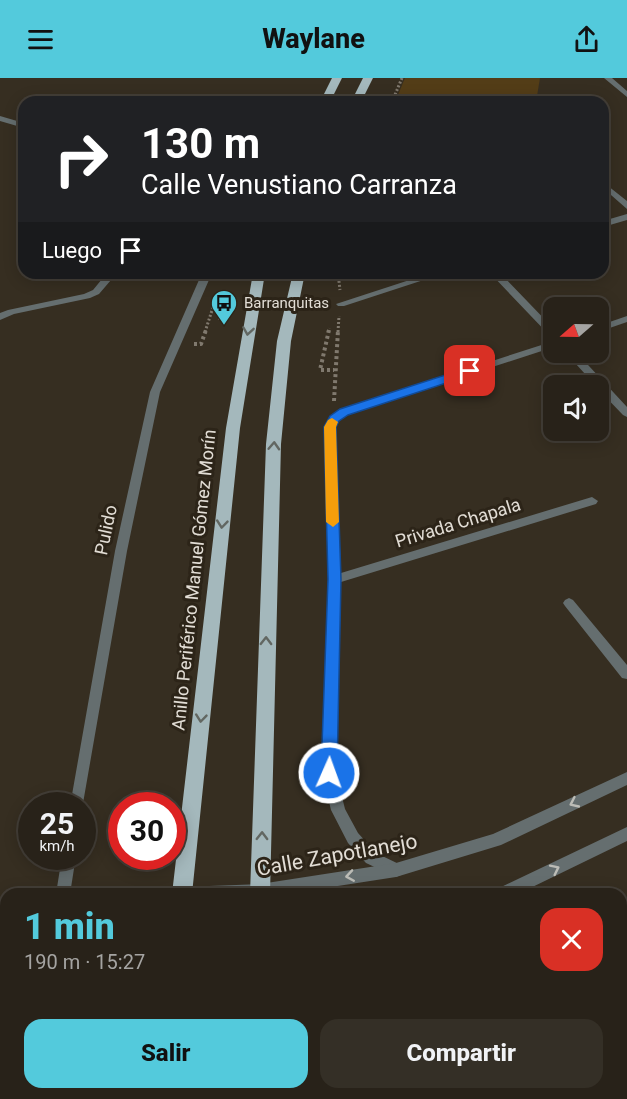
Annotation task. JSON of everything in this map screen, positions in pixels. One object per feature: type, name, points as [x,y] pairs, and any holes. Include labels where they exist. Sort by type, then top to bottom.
[{"type":"highway","points":[[328,96],[337,78]]},
{"type":"highway","points":[[359,96],[368,78]]},
{"type":"highway","name":"Anillo Periférico Manuel Gómez Morín","points":[[183,888],[233,428],[258,279]]},
{"type":"highway","points":[[260,888],[270,501],[277,392],[291,302],[297,279]]},
{"type":"street","points":[[608,78],[627,95]]},
{"type":"street","points":[[0,118],[18,124]]},
{"type":"street","points":[[609,190],[627,206]]},
{"type":"street","points":[[609,222],[627,217]]},
{"type":"street","points":[[0,316],[87,296],[96,292],[107,279]]},
{"type":"street","name":"Pulido","points":[[79,792],[121,551],[155,392],[204,279]]},
{"type":"street","points":[[341,304],[421,279]]},
{"type":"street","points":[[501,279],[543,323]]},
{"type":"street","points":[[609,325],[627,319]]},
{"type":"street","points":[[396,870],[371,858],[353,838],[338,810],[329,773],[335,579],[330,427],[334,418],[344,412],[543,348]]},
{"type":"street","points":[[580,363],[627,413]]},
{"type":"street","name":"Privada Chapala","points":[[335,579],[592,501]]},
{"type":"street","points":[[569,603],[627,674]]},
{"type":"street","name":"Calle Zapotlanejo","points":[[285,888],[396,870],[496,840],[627,778]]},
{"type":"street","points":[[514,888],[627,834]]},
{"type":"street","points":[[64,888],[67,870]]},
{"type":"path","points":[[394,96],[402,78]]},
{"type":"path","points":[[201,344],[216,298],[227,298],[219,322]]},
{"type":"path","points":[[291,302],[341,304],[334,370],[334,418]]},
{"type":"path","points":[[329,328],[320,370],[334,370]]},
{"type":"shaded area","points":[[405,78],[540,78],[537,96],[398,96]]},
{"type":"slow traffic","points":[[332,422],[330,427],[333,522]]},
{"type":"place","name":"Barranquitas","points":[[224,326]]},
{"type":"route","points":[[329,773],[335,579],[330,427],[334,418],[344,412],[470,371]]}]
